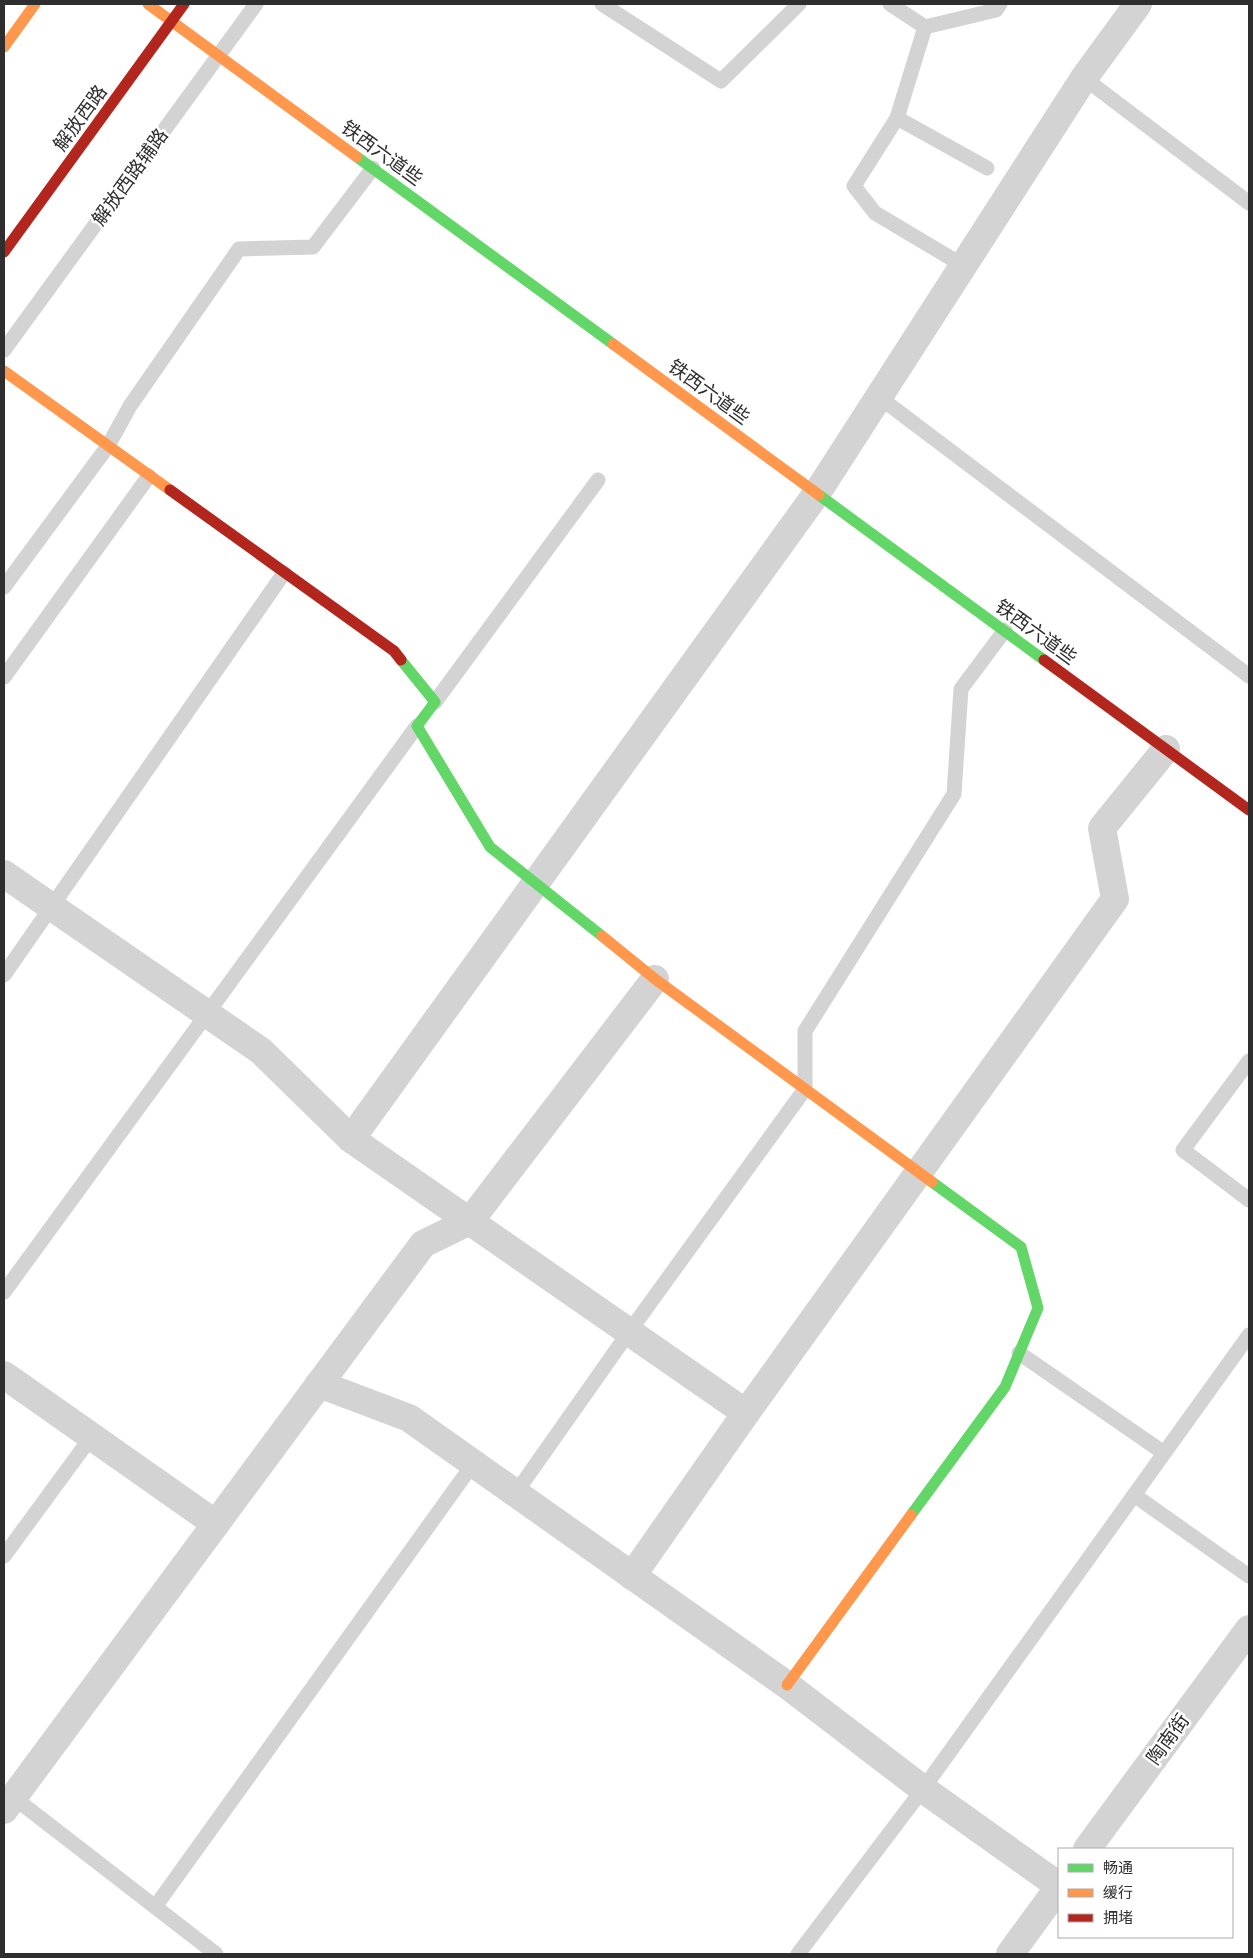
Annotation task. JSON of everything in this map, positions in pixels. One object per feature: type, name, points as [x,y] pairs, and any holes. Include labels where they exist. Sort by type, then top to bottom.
[{"type":"main road","points":[[4,48],[35,4]]},
{"type":"main road","name":"铁西六道些","points":[[148,4],[1249,810]]},
{"type":"main road","name":"解放西路","points":[[4,252],[184,4]]},
{"type":"main road","points":[[4,371],[394,651],[435,702],[417,726],[490,847],[655,979],[1021,1247],[1038,1308],[1005,1388],[787,1685]]},
{"type":"street","points":[[351,1139],[817,493],[1084,78],[1138,4]]},
{"type":"street","points":[[632,1576],[746,1413],[1115,899],[1102,828],[1166,749]]},
{"type":"street","points":[[4,874],[261,1051],[351,1139],[746,1413]]},
{"type":"street","points":[[7,1799],[216,1524],[423,1244],[470,1221],[655,979]]},
{"type":"street","points":[[4,1375],[216,1524]]},
{"type":"street","points":[[319,1384],[409,1418],[787,1685],[923,1789],[1058,1886]]},
{"type":"street","name":"陶南街","points":[[1088,1848],[1249,1629]]},
{"type":"street","points":[[1010,1954],[1058,1888]]},
{"type":"lane","name":"解放西路辅路","points":[[4,350],[256,4]]},
{"type":"lane","points":[[602,4],[721,81],[800,4]]},
{"type":"lane","points":[[890,4],[924,27],[996,10],[1000,4]]},
{"type":"lane","points":[[924,27],[897,118],[854,186],[875,213],[964,266]]},
{"type":"lane","points":[[1084,78],[1249,203]]},
{"type":"lane","points":[[897,118],[986,168]]},
{"type":"lane","points":[[4,587],[108,446],[130,406],[239,249],[313,247],[373,168]]},
{"type":"lane","points":[[879,397],[1249,676]]},
{"type":"lane","points":[[4,677],[149,476]]},
{"type":"lane","points":[[435,702],[598,480]]},
{"type":"lane","points":[[4,975],[284,573]]},
{"type":"lane","points":[[516,1494],[629,1332],[805,1089],[805,1031],[954,794],[961,689],[1005,630]]},
{"type":"lane","points":[[4,1292],[417,726]]},
{"type":"lane","points":[[1249,1061],[1183,1150],[1249,1200]]},
{"type":"lane","points":[[798,1954],[923,1789],[1249,1335]]},
{"type":"lane","points":[[1019,1353],[1164,1453]]},
{"type":"lane","points":[[4,1556],[92,1436]]},
{"type":"lane","points":[[155,1907],[473,1464]]},
{"type":"lane","points":[[1134,1495],[1249,1576]]},
{"type":"lane","points":[[7,1799],[216,1954]]},
{"type":"traffic: fast","points":[[357,157],[613,344]]},
{"type":"traffic: fast","points":[[819,495],[1044,660]]},
{"type":"traffic: fast","points":[[401,660],[435,702],[417,726],[490,847],[602,936]]},
{"type":"traffic: fast","points":[[911,1515],[1005,1387],[1038,1308],[1021,1247],[932,1182]]},
{"type":"traffic: slow","points":[[4,47],[35,4]]},
{"type":"traffic: slow","points":[[148,4],[357,157]]},
{"type":"traffic: slow","points":[[613,344],[819,495]]},
{"type":"traffic: slow","points":[[4,371],[170,490]]},
{"type":"traffic: slow","points":[[602,936],[655,979],[932,1182]]},
{"type":"traffic: slow","points":[[787,1685],[911,1515]]},
{"type":"traffic: jam","points":[[4,252],[184,4]]},
{"type":"traffic: jam","points":[[170,490],[394,651],[401,660]]},
{"type":"traffic: jam","points":[[1044,660],[1249,810]]}]
